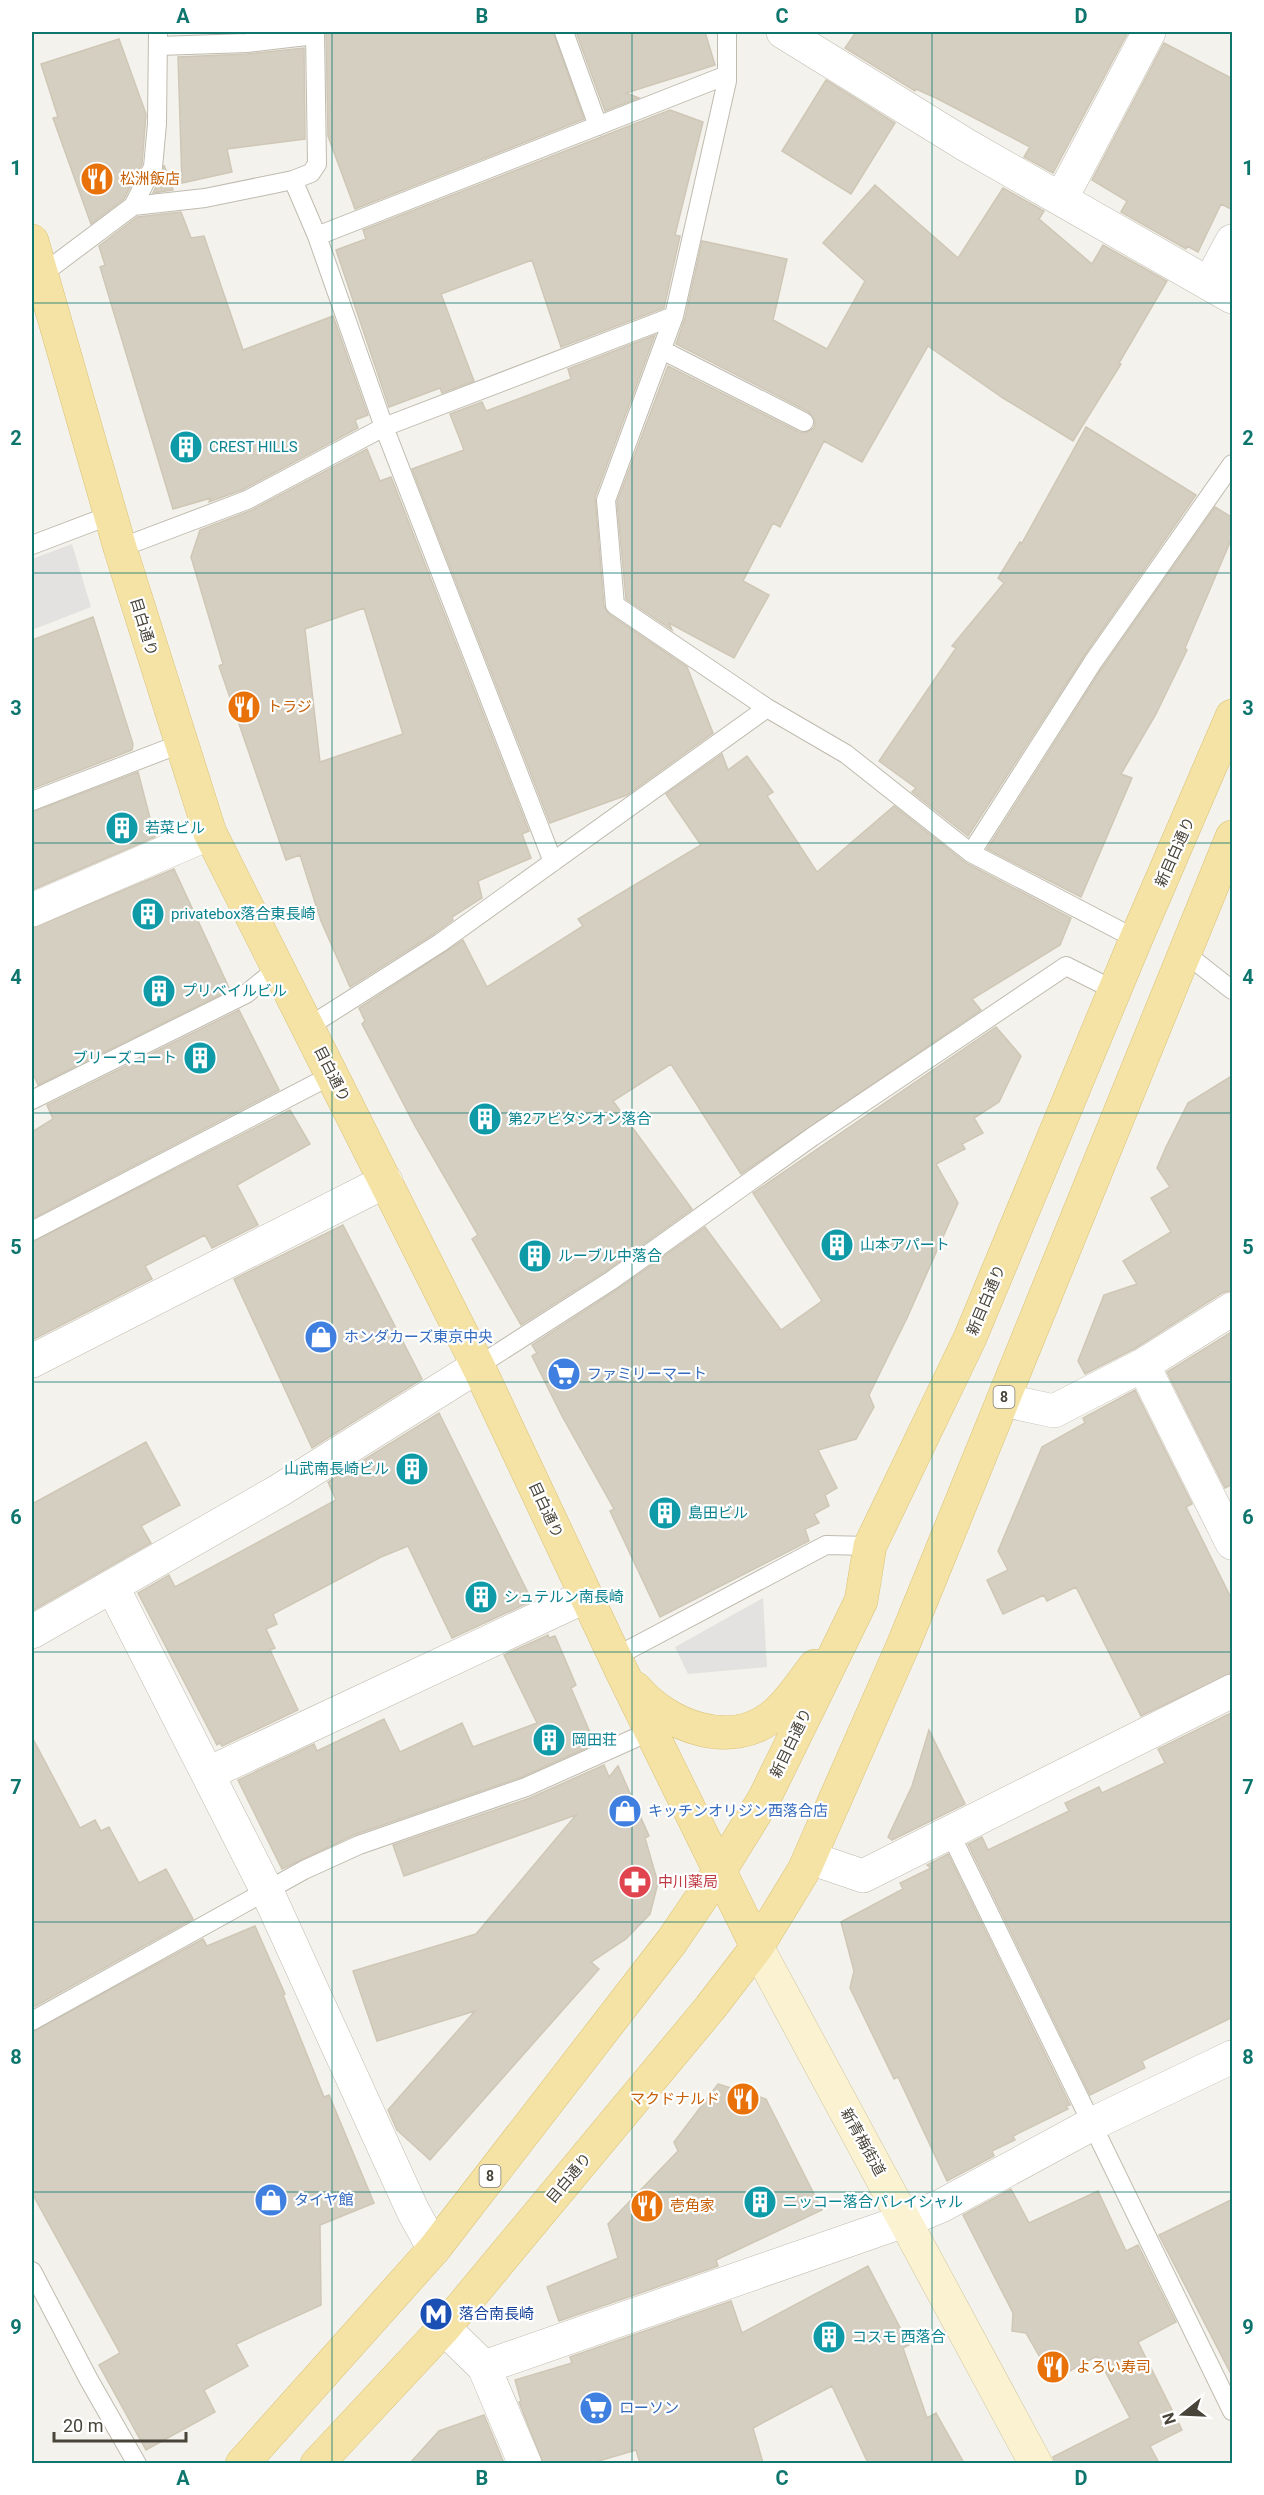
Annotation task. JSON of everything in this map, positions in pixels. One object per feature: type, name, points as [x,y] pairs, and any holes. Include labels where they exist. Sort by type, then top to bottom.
[{"type":"main road","name":"目白通り","points":[[32,241],[120,548],[180,744],[210,833],[478,1366],[618,1665],[757,1947],[710,2008],[444,2328],[317,2463]]},
{"type":"main road","name":"新目白通り","points":[[719,1872],[764,1799],[861,1601],[870,1546],[970,1338],[1136,939],[1233,716]]},
{"type":"main road","name":"8","points":[[757,1947],[810,1858],[904,1643],[1233,837]]},
{"type":"main road","name":"8","points":[[618,1665],[641,1695],[679,1722],[706,1731],[733,1732],[752,1728],[774,1715],[861,1601]]},
{"type":"main road","name":"8","points":[[242,2463],[434,2249],[672,1941],[719,1872]]},
{"type":"main road","name":"新青梅街道","points":[[757,1947],[907,2220],[1036,2463]]},
{"type":"street","points":[[783,32],[966,145],[1221,290],[1233,241]]},
{"type":"street","points":[[1061,199],[1149,32]]},
{"type":"street","points":[[32,910],[210,833]]},
{"type":"street","points":[[32,1361],[386,1181]]},
{"type":"street","points":[[1003,1400],[1054,1411],[1143,1365],[1233,1309]]},
{"type":"street","points":[[1143,1365],[1233,1543]]},
{"type":"street","points":[[32,1632],[280,1490],[478,1366]]},
{"type":"street","points":[[112,1588],[209,1773],[266,1889],[413,2211],[434,2249]]},
{"type":"street","points":[[209,1773],[586,1596]]},
{"type":"street","points":[[810,1858],[863,1876],[1233,1691]]},
{"type":"street","points":[[484,2367],[907,2220],[941,2206],[1094,2124],[1233,2057]]},
{"type":"street","points":[[444,2328],[484,2367],[525,2463]]},
{"type":"lane","points":[[564,32],[598,126]]},
{"type":"lane","points":[[727,32],[727,75],[674,316],[606,500],[615,605],[767,708],[846,754],[971,853],[1136,939]]},
{"type":"lane","points":[[42,275],[133,206],[153,167],[158,124],[158,39],[247,43],[315,33],[317,164],[311,173],[293,180],[205,198],[133,206]]},
{"type":"lane","points":[[317,236],[727,75]]},
{"type":"lane","points":[[293,180],[317,236],[384,427],[553,862]]},
{"type":"lane","points":[[120,548],[246,500],[384,427],[674,316]]},
{"type":"lane","points":[[662,350],[804,422]]},
{"type":"lane","points":[[971,853],[1093,662],[1233,464]]},
{"type":"lane","points":[[32,544],[111,515]]},
{"type":"lane","points":[[308,1027],[440,943],[767,708]]},
{"type":"lane","points":[[32,801],[180,744]]},
{"type":"lane","points":[[1185,953],[1233,990]]},
{"type":"lane","points":[[478,1366],[612,1280],[812,1137],[1066,966],[1116,991]]},
{"type":"lane","points":[[32,1100],[246,994],[278,968]]},
{"type":"lane","points":[[32,1231],[332,1075]]},
{"type":"lane","points":[[618,1665],[826,1545],[870,1546]]},
{"type":"lane","points":[[32,2021],[266,1889],[359,1845],[526,1787],[651,1731]]},
{"type":"lane","points":[[950,1833],[1233,2411]]},
{"type":"lane","points":[[32,2271],[89,2380],[137,2463]]},
{"type":"shaded area","points":[[72,544],[91,607],[32,630],[32,559]]},
{"type":"shaded area","points":[[763,1598],[767,1667],[688,1674],[675,1647]]},
{"type":"building","points":[[326,32],[553,32],[584,119],[355,209],[328,136]]},
{"type":"building","points":[[576,32],[705,32],[715,65],[626,93],[639,98],[605,111]]},
{"type":"building","points":[[856,32],[1128,32],[1053,173],[1024,157],[1030,147],[936,98],[916,89],[915,91],[845,48]]},
{"type":"building","points":[[119,39],[146,114],[142,164],[124,199],[91,224],[53,118],[58,117],[41,64]]},
{"type":"building","points":[[1164,43],[1233,79],[1233,210],[1221,204],[1198,252],[1187,246],[1186,249],[1121,212],[1127,201],[1092,180]]},
{"type":"building","points":[[304,48],[305,139],[227,149],[232,172],[182,183],[178,57],[247,54]]},
{"type":"building","points":[[826,80],[895,123],[851,194],[782,151]]},
{"type":"building","points":[[670,110],[703,122],[675,235],[680,236],[664,308],[561,347],[532,260],[441,294],[474,381],[442,393],[440,388],[389,407],[336,250],[366,239],[363,230]]},
{"type":"building","points":[[164,165],[173,190],[153,193],[163,172]]},
{"type":"building","points":[[875,185],[958,258],[1003,188],[1044,211],[1039,219],[1092,264],[1103,245],[1167,281],[1119,363],[1121,364],[1073,441],[1003,398],[928,346],[862,462],[824,441],[780,527],[773,523],[743,581],[769,595],[734,658],[669,623],[672,630],[626,599],[617,502],[668,366],[799,432],[805,433],[814,428],[815,421],[809,412],[676,344],[685,318],[702,241],[787,259],[773,320],[827,349],[865,281],[823,243]]},
{"type":"building","points":[[181,212],[191,238],[204,236],[243,350],[333,316],[368,415],[355,420],[358,428],[242,490],[209,502],[211,498],[173,509],[100,267],[105,265],[99,246],[137,217]]},
{"type":"building","points":[[655,335],[595,497],[604,606],[609,614],[687,667],[713,733],[627,795],[550,823],[412,469],[464,450],[450,414],[482,402],[486,411],[571,379],[568,369]]},
{"type":"building","points":[[1086,427],[1196,495],[1084,656],[968,836],[912,792],[916,788],[879,761],[956,648],[952,646],[1004,583],[998,578],[1020,542],[1022,543]]},
{"type":"building","points":[[367,449],[380,481],[391,477],[529,831],[522,834],[531,858],[478,881],[482,898],[452,917],[453,920],[434,934],[350,987],[321,921],[300,855],[286,860],[219,666],[223,664],[191,557],[200,530],[252,510]],"holes":[[[364,608],[403,734],[320,762],[305,629]]]},
{"type":"building","points":[[1215,507],[1233,518],[1233,535],[1185,648],[1187,650],[1156,714],[1121,774],[1132,778],[1081,897],[987,849],[1102,668]]},
{"type":"building","points":[[93,617],[133,744],[132,750],[32,789],[32,640]]},
{"type":"building","points":[[722,754],[728,770],[747,756],[773,792],[767,796],[817,872],[894,806],[966,863],[1071,918],[1060,945],[972,999],[981,1010],[741,1174],[671,1064],[613,1101],[692,1209],[606,1271],[521,1325],[472,1239],[478,1235],[415,1126],[362,1024],[365,1021],[359,1008],[463,940],[487,987],[583,926],[578,919],[701,845],[666,794]]},
{"type":"building","points":[[138,772],[155,837],[32,890],[32,812]]},
{"type":"building","points":[[174,869],[230,990],[38,1085],[32,1071],[32,928]]},
{"type":"building","points":[[239,1010],[279,1090],[32,1219],[32,1132],[53,1119],[47,1105]]},
{"type":"building","points":[[996,1027],[1021,1056],[999,1102],[974,1118],[983,1133],[962,1144],[965,1149],[936,1164],[958,1203],[907,1318],[869,1395],[874,1407],[856,1439],[818,1450],[837,1488],[825,1495],[829,1506],[814,1514],[819,1523],[805,1529],[809,1541],[660,1617],[610,1511],[614,1509],[562,1416],[532,1356],[537,1353],[532,1345],[618,1289],[705,1227],[781,1330],[822,1301],[753,1193]]},
{"type":"building","points":[[1233,1075],[1233,1290],[1222,1293],[1134,1349],[1085,1374],[1078,1361],[1104,1295],[1137,1284],[1123,1261],[1171,1232],[1151,1198],[1170,1187],[1157,1168],[1166,1147],[1188,1103]]},
{"type":"building","points":[[290,1110],[310,1144],[237,1185],[258,1225],[212,1248],[205,1235],[145,1266],[152,1279],[32,1340],[32,1242]]},
{"type":"building","points":[[343,1225],[422,1379],[312,1448],[234,1279]]},
{"type":"building","points":[[1233,1331],[1233,1484],[1225,1488],[1167,1372]]},
{"type":"building","points":[[1135,1390],[1192,1504],[1186,1507],[1233,1602],[1233,1672],[1141,1716],[1076,1587],[1047,1601],[1044,1595],[1003,1614],[987,1580],[1008,1570],[998,1551],[1042,1447],[1085,1423],[1083,1418]]},
{"type":"building","points":[[439,1413],[532,1601],[452,1638],[408,1546],[381,1557],[273,1614],[277,1624],[266,1629],[275,1648],[270,1650],[298,1710],[222,1746],[220,1743],[217,1745],[138,1593],[169,1575],[175,1587],[336,1500],[328,1482]]},
{"type":"building","points":[[146,1442],[180,1505],[141,1526],[151,1543],[32,1611],[32,1504]]},
{"type":"building","points":[[548,1635],[549,1638],[555,1636],[576,1685],[571,1688],[595,1744],[522,1777],[354,1835],[282,1869],[238,1780],[314,1744],[317,1751],[384,1719],[400,1752],[462,1723],[473,1747],[537,1723],[504,1655]]},
{"type":"building","points":[[1233,1712],[1233,2017],[1142,2061],[1145,2068],[1090,2095],[968,1844],[982,1837],[988,1850],[1069,1811],[1065,1803],[1099,1787],[1102,1793],[1165,1763],[1158,1749]]},
{"type":"building","points":[[929,1730],[965,1804],[892,1840],[888,1837],[912,1786]]},
{"type":"building","points":[[32,1737],[80,1828],[95,1820],[101,1831],[109,1827],[139,1883],[166,1869],[193,1919],[32,2008]]},
{"type":"building","points":[[604,1765],[609,1777],[618,1766],[649,1836],[645,1838],[658,1883],[650,1914],[626,1939],[591,1962],[599,1969],[430,2160],[397,2130],[388,2110],[475,2011],[377,2041],[353,1971],[476,1934],[576,1815],[404,1876],[393,1845],[530,1798]]},
{"type":"building","points":[[948,1854],[1070,2105],[1066,2106],[1068,2109],[1013,2136],[1015,2140],[992,2151],[994,2156],[947,2181],[898,2077],[894,2079],[850,1988],[854,1971],[841,1922],[903,1889],[900,1883],[931,1868],[927,1865]]},
{"type":"building","points":[[255,1926],[285,1994],[283,1995],[324,2097],[329,2095],[374,2203],[320,2225],[321,2305],[236,2344],[248,2366],[204,2390],[215,2412],[146,2450],[99,2365],[120,2353],[32,2193],[32,2032],[203,1939],[207,1946]]},
{"type":"building","points":[[718,2084],[766,2099],[822,2210],[716,2260],[718,2266],[559,2321],[547,2287],[618,2258],[608,2224],[678,2151],[674,2142]]},
{"type":"building","points":[[1011,2189],[1029,2223],[1098,2191],[1126,2251],[1138,2245],[1176,2322],[1138,2342],[1182,2430],[1150,2446],[1159,2463],[1055,2463],[1053,2457],[1130,2418],[1097,2356],[1053,2380],[1026,2333],[1012,2331],[1013,2313],[963,2215]]},
{"type":"building","points":[[1233,2199],[1233,2378],[1159,2235]]},
{"type":"building","points":[[868,2266],[909,2345],[903,2348],[927,2418],[936,2413],[964,2463],[868,2463],[832,2386],[753,2428],[763,2463],[640,2463],[636,2450],[592,2463],[543,2463],[519,2402],[521,2401],[515,2380],[572,2363],[570,2357],[731,2301],[742,2333]]},
{"type":"building","points":[[484,2415],[504,2463],[410,2463],[439,2431]]},
{"type":"place","name":"松洲飯店","points":[[97,179]]},
{"type":"place","name":"CREST HILLS","points":[[186,447]]},
{"type":"place","name":"トラジ","points":[[244,707]]},
{"type":"place","name":"若菜ビル","points":[[122,828]]},
{"type":"place","name":"privatebox落合東長崎","points":[[148,914]]},
{"type":"place","name":"プリベイルビル","points":[[159,991]]},
{"type":"place","name":"ブリーズコート","points":[[200,1058]]},
{"type":"place","name":"第2アビタシオン落合","points":[[485,1119]]},
{"type":"place","name":"山本アパート","points":[[837,1245]]},
{"type":"place","name":"ルーブル中落合","points":[[535,1256]]},
{"type":"place","name":"ホンダカーズ東京中央","points":[[321,1337]]},
{"type":"place","name":"ファミリーマート","points":[[564,1374]]},
{"type":"place","name":"山武南長崎ビル","points":[[412,1469]]},
{"type":"place","name":"島田ビル","points":[[665,1513]]},
{"type":"place","name":"シュテルン南長崎","points":[[481,1597]]},
{"type":"place","name":"岡田荘","points":[[549,1740]]},
{"type":"place","name":"キッチンオリジン西落合店","points":[[625,1811]]},
{"type":"place","name":"中川薬局","points":[[635,1882]]},
{"type":"place","name":"マクドナルド","points":[[743,2099]]},
{"type":"place","name":"タイヤ館","points":[[271,2200]]},
{"type":"place","name":"ニッコー落合パレイシャル","points":[[760,2202]]},
{"type":"place","name":"壱角家","points":[[647,2206]]},
{"type":"place","name":"落合南長崎","points":[[436,2314]]},
{"type":"place","name":"コスモ 西落合","points":[[829,2337]]},
{"type":"place","name":"よろい寿司","points":[[1053,2367]]},
{"type":"place","name":"ローソン","points":[[596,2408]]}]
